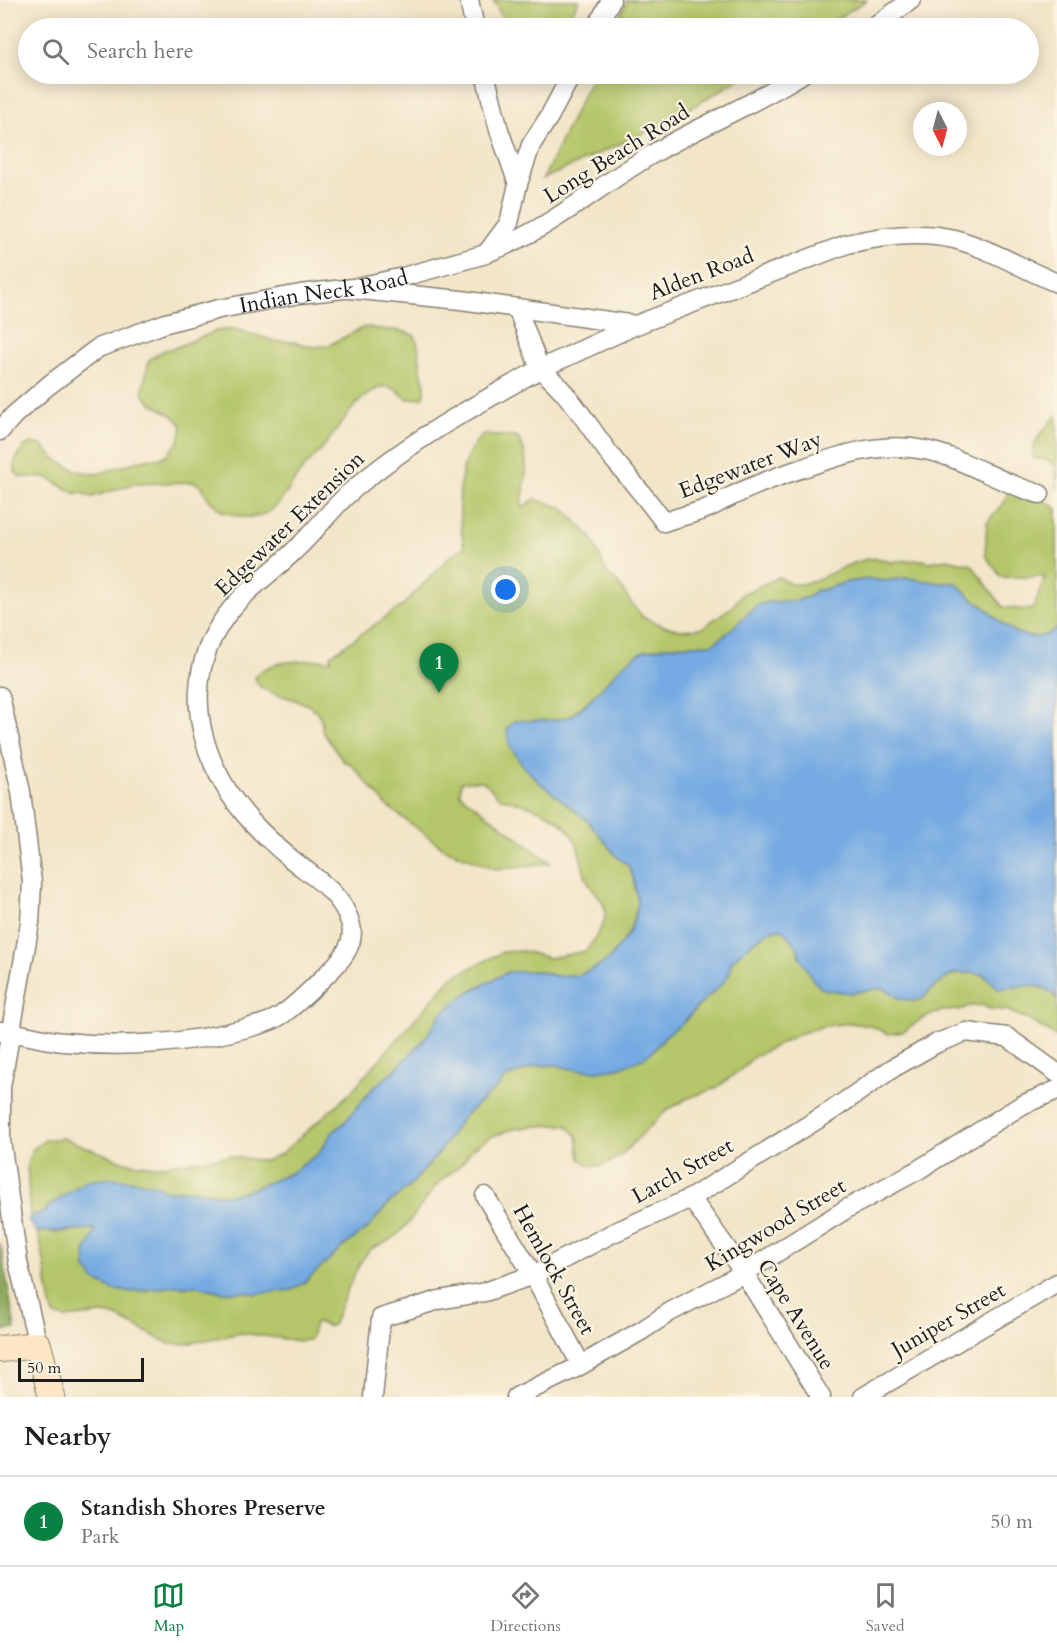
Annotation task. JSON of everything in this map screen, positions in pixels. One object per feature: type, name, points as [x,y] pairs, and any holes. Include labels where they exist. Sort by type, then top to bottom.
[{"type":"street","points":[[469,0],[473,18]]},
{"type":"street","points":[[601,18],[611,0]]},
{"type":"street","points":[[887,18],[911,0]]},
{"type":"street","points":[[488,84],[499,130],[518,184]]},
{"type":"street","points":[[486,254],[509,223],[518,184],[531,145],[567,84]]},
{"type":"street","name":"Long Beach Road","points":[[486,254],[526,237],[656,152],[785,84]]},
{"type":"street","name":"Alden Road","points":[[350,289],[517,308],[636,325],[849,244],[883,237],[926,236],[954,239],[971,244],[1057,283]]},
{"type":"street","name":"Indian Neck Road","points":[[0,431],[14,415],[49,385],[98,348],[166,323],[219,309],[300,294],[350,289],[486,254]]},
{"type":"street","points":[[517,308],[540,369]]},
{"type":"street","name":"Edgewater Extension","points":[[6,1031],[67,1042],[129,1043],[237,1031],[270,1021],[284,1013],[341,960],[349,946],[352,933],[351,922],[345,911],[325,886],[257,828],[242,812],[222,782],[206,745],[200,723],[198,686],[204,656],[211,639],[233,607],[252,587],[294,552],[348,495],[386,464],[426,436],[540,369],[636,325]]},
{"type":"street","name":"Edgewater Way","points":[[540,369],[553,380],[577,408],[664,522],[707,509],[729,497],[793,472],[865,449],[912,448],[933,452],[952,458],[1003,482],[1040,494]]},
{"type":"street","points":[[0,696],[23,800],[32,882],[30,923],[6,1031],[1,1140],[18,1262],[52,1397]]},
{"type":"street","name":"Larch Street","points":[[373,1397],[381,1318],[439,1300],[485,1292],[533,1275],[611,1234],[691,1198],[831,1111],[893,1068],[937,1043],[966,1032],[1007,1037],[1057,1072]]},
{"type":"street","name":"Kingwood Street","points":[[516,1397],[581,1365],[670,1312],[744,1273],[848,1208],[918,1170],[1022,1105],[1057,1090]]},
{"type":"street","name":"Hemlock Street","points":[[485,1196],[533,1275],[581,1365]]},
{"type":"street","name":"Cape Avenue","points":[[691,1198],[744,1273],[821,1397]]},
{"type":"street","name":"Juniper Street","points":[[862,1397],[1057,1283]]},
{"type":"street","points":[[0,1349],[38,1345]]},
{"type":"green space","points":[[493,0],[579,0],[569,18],[503,18]]},
{"type":"green space","points":[[627,0],[867,0],[838,18],[619,18]]},
{"type":"green space","points":[[588,84],[731,84],[662,125],[543,179]]},
{"type":"green space","points":[[369,327],[415,336],[425,385],[423,398],[407,399],[395,389],[383,386],[373,391],[357,403],[326,444],[299,474],[281,501],[267,513],[257,517],[247,517],[227,513],[209,499],[203,487],[194,482],[134,484],[92,497],[74,493],[46,477],[20,477],[15,472],[15,461],[24,446],[31,443],[42,445],[55,459],[77,471],[97,474],[145,459],[161,458],[168,454],[179,441],[182,426],[142,393],[149,360],[162,351],[216,331],[234,329],[275,341],[295,342],[312,347],[327,346],[362,328]]},
{"type":"green space","points":[[1057,415],[1057,489],[1056,466],[1047,460],[1034,458],[1033,452],[1036,441]]},
{"type":"green space","points":[[483,435],[517,437],[525,452],[526,461],[521,508],[535,499],[563,508],[592,538],[607,573],[618,583],[631,603],[643,617],[663,626],[682,630],[702,628],[733,606],[742,594],[779,577],[792,584],[804,584],[867,559],[880,559],[892,563],[894,561],[930,562],[947,559],[972,565],[1003,607],[1029,610],[1034,607],[1045,577],[1001,577],[985,555],[987,522],[1006,500],[1009,487],[1042,499],[1057,509],[1057,628],[1038,637],[1029,637],[1011,630],[956,583],[907,578],[847,582],[816,591],[796,601],[770,602],[712,644],[669,646],[643,651],[571,716],[557,720],[514,722],[507,729],[509,745],[539,782],[588,821],[618,858],[628,865],[633,877],[638,903],[629,933],[610,958],[580,975],[556,976],[537,971],[441,1014],[423,1041],[393,1072],[373,1088],[345,1122],[333,1132],[318,1154],[291,1173],[244,1192],[226,1195],[187,1190],[166,1191],[156,1185],[86,1181],[46,1208],[47,1211],[30,1217],[27,1163],[32,1150],[45,1140],[63,1138],[125,1162],[156,1166],[230,1156],[265,1161],[281,1154],[349,1094],[452,977],[503,952],[523,951],[549,958],[586,951],[599,932],[605,919],[604,905],[588,882],[575,840],[561,822],[532,807],[501,798],[483,782],[461,782],[460,794],[551,863],[496,869],[445,849],[387,806],[350,763],[344,762],[322,731],[321,718],[314,709],[304,703],[267,691],[259,685],[255,677],[270,666],[301,661],[331,660],[331,655],[402,606],[451,556],[464,547],[459,503],[462,472],[473,446]]},
{"type":"green space","points":[[781,928],[797,946],[800,957],[851,993],[883,988],[899,998],[924,998],[944,980],[969,972],[986,977],[999,989],[1030,986],[1045,989],[1057,999],[1057,1037],[1027,1019],[1006,1010],[990,1009],[982,1005],[942,1011],[923,1018],[903,1032],[888,1034],[871,1026],[850,1023],[825,1026],[801,1033],[753,1057],[744,1067],[716,1088],[686,1099],[666,1111],[620,1156],[607,1164],[598,1166],[589,1165],[580,1159],[577,1136],[566,1125],[506,1131],[474,1148],[461,1164],[438,1184],[395,1237],[370,1250],[355,1273],[334,1324],[329,1327],[316,1323],[309,1340],[299,1341],[242,1333],[185,1344],[170,1344],[115,1316],[103,1314],[65,1318],[54,1315],[37,1232],[55,1233],[94,1228],[95,1232],[85,1253],[130,1292],[176,1286],[198,1286],[222,1292],[255,1294],[344,1246],[368,1228],[389,1203],[409,1187],[438,1154],[463,1117],[505,1078],[536,1066],[556,1065],[571,1069],[653,1051],[666,1035],[683,1023],[730,973],[731,962],[739,954],[765,933]]},
{"type":"green space","points":[[0,1241],[15,1329],[0,1331]]},
{"type":"water","points":[[907,578],[956,583],[1011,630],[1029,637],[1048,634],[1057,628],[1057,999],[1052,993],[1038,987],[1022,986],[999,989],[984,975],[973,973],[954,973],[930,990],[924,998],[915,1001],[899,998],[883,988],[851,993],[827,990],[821,988],[813,980],[800,957],[797,946],[781,928],[765,933],[739,954],[731,962],[730,973],[723,983],[683,1023],[666,1035],[653,1051],[642,1059],[618,1068],[597,1071],[556,1065],[536,1066],[505,1078],[463,1117],[438,1154],[409,1187],[389,1203],[368,1228],[344,1246],[305,1282],[292,1290],[255,1294],[222,1292],[198,1286],[176,1286],[130,1292],[113,1290],[94,1280],[86,1268],[85,1253],[95,1232],[94,1229],[37,1232],[28,1221],[30,1217],[47,1211],[46,1208],[86,1181],[111,1178],[156,1185],[166,1191],[187,1190],[226,1195],[244,1192],[291,1173],[318,1154],[333,1132],[345,1122],[373,1088],[393,1072],[423,1041],[441,1014],[467,993],[508,972],[537,971],[556,976],[580,975],[610,958],[629,933],[638,903],[628,865],[618,858],[588,821],[524,767],[509,745],[507,729],[514,721],[557,720],[571,716],[585,705],[625,663],[643,651],[669,646],[712,644],[724,636],[757,605],[796,601],[808,597],[816,590],[847,582]]},
{"type":"place","name":"Standish Shores Preserve","points":[[439,693]]}]
